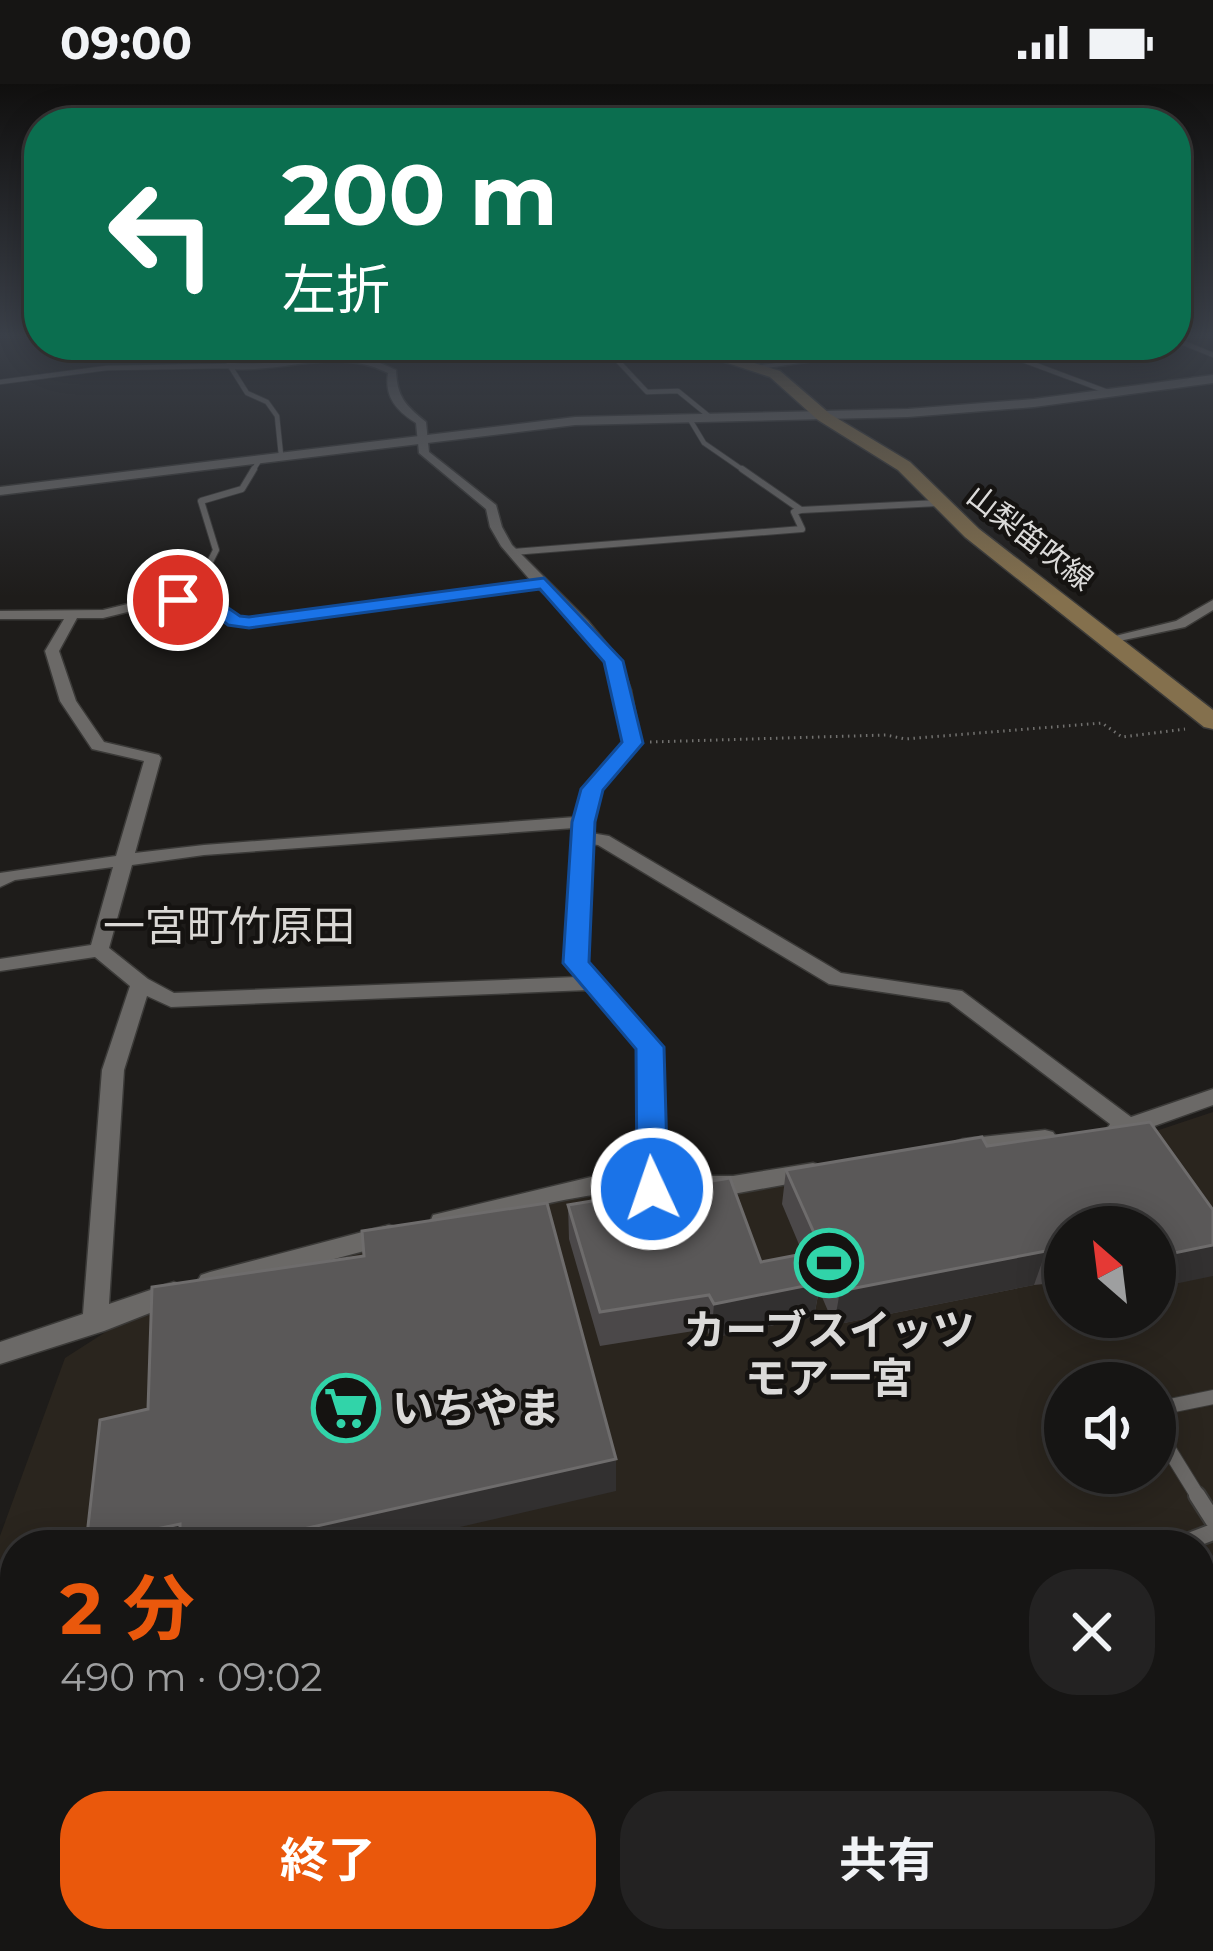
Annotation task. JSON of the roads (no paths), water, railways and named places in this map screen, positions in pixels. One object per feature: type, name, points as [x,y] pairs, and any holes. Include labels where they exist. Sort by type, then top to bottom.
[{"type":"main road","name":"山梨笛吹線","points":[[835,423],[891,456],[938,503],[1213,722]]},
{"type":"street","points":[[421,423],[424,453],[493,508],[492,521],[513,553],[613,661],[633,743],[592,789],[582,829],[576,963],[650,1047],[652,1189]]},
{"type":"street","points":[[0,491],[557,423]]},
{"type":"street","points":[[0,615],[73,614],[205,597],[235,621],[249,622],[544,583]]},
{"type":"street","points":[[1110,639],[1180,624],[1213,604]]},
{"type":"street","points":[[73,614],[52,651],[68,700],[98,746],[153,758],[99,950]]},
{"type":"street","points":[[0,880],[204,850],[582,829],[836,979],[955,996],[1140,1137]]},
{"type":"street","points":[[0,965],[99,950],[142,984],[172,1000],[589,983]]},
{"type":"street","points":[[95,1323],[113,1070],[142,984]]},
{"type":"street","points":[[930,1152],[1077,1134],[1140,1137],[1213,1097]]},
{"type":"street","points":[[0,1353],[197,1286],[573,1189],[733,1185],[842,1167]]},
{"type":"lane","points":[[278,423],[281,454]]},
{"type":"lane","points":[[692,423],[704,442],[802,510]]},
{"type":"lane","points":[[205,597],[205,572],[216,550],[201,501],[242,489],[261,458]]},
{"type":"lane","points":[[513,553],[802,529],[794,512],[938,503]]},
{"type":"lane","points":[[1176,1405],[1213,1397]]},
{"type":"lane","points":[[1176,1461],[1213,1520]]},
{"type":"place","name":"カーブスイッツ モア一宮","points":[[829,1263]]},
{"type":"place","name":"いちやま","points":[[346,1408]]},
{"type":"district","name":"一宮町竹原田","points":[[229,926]]}]
